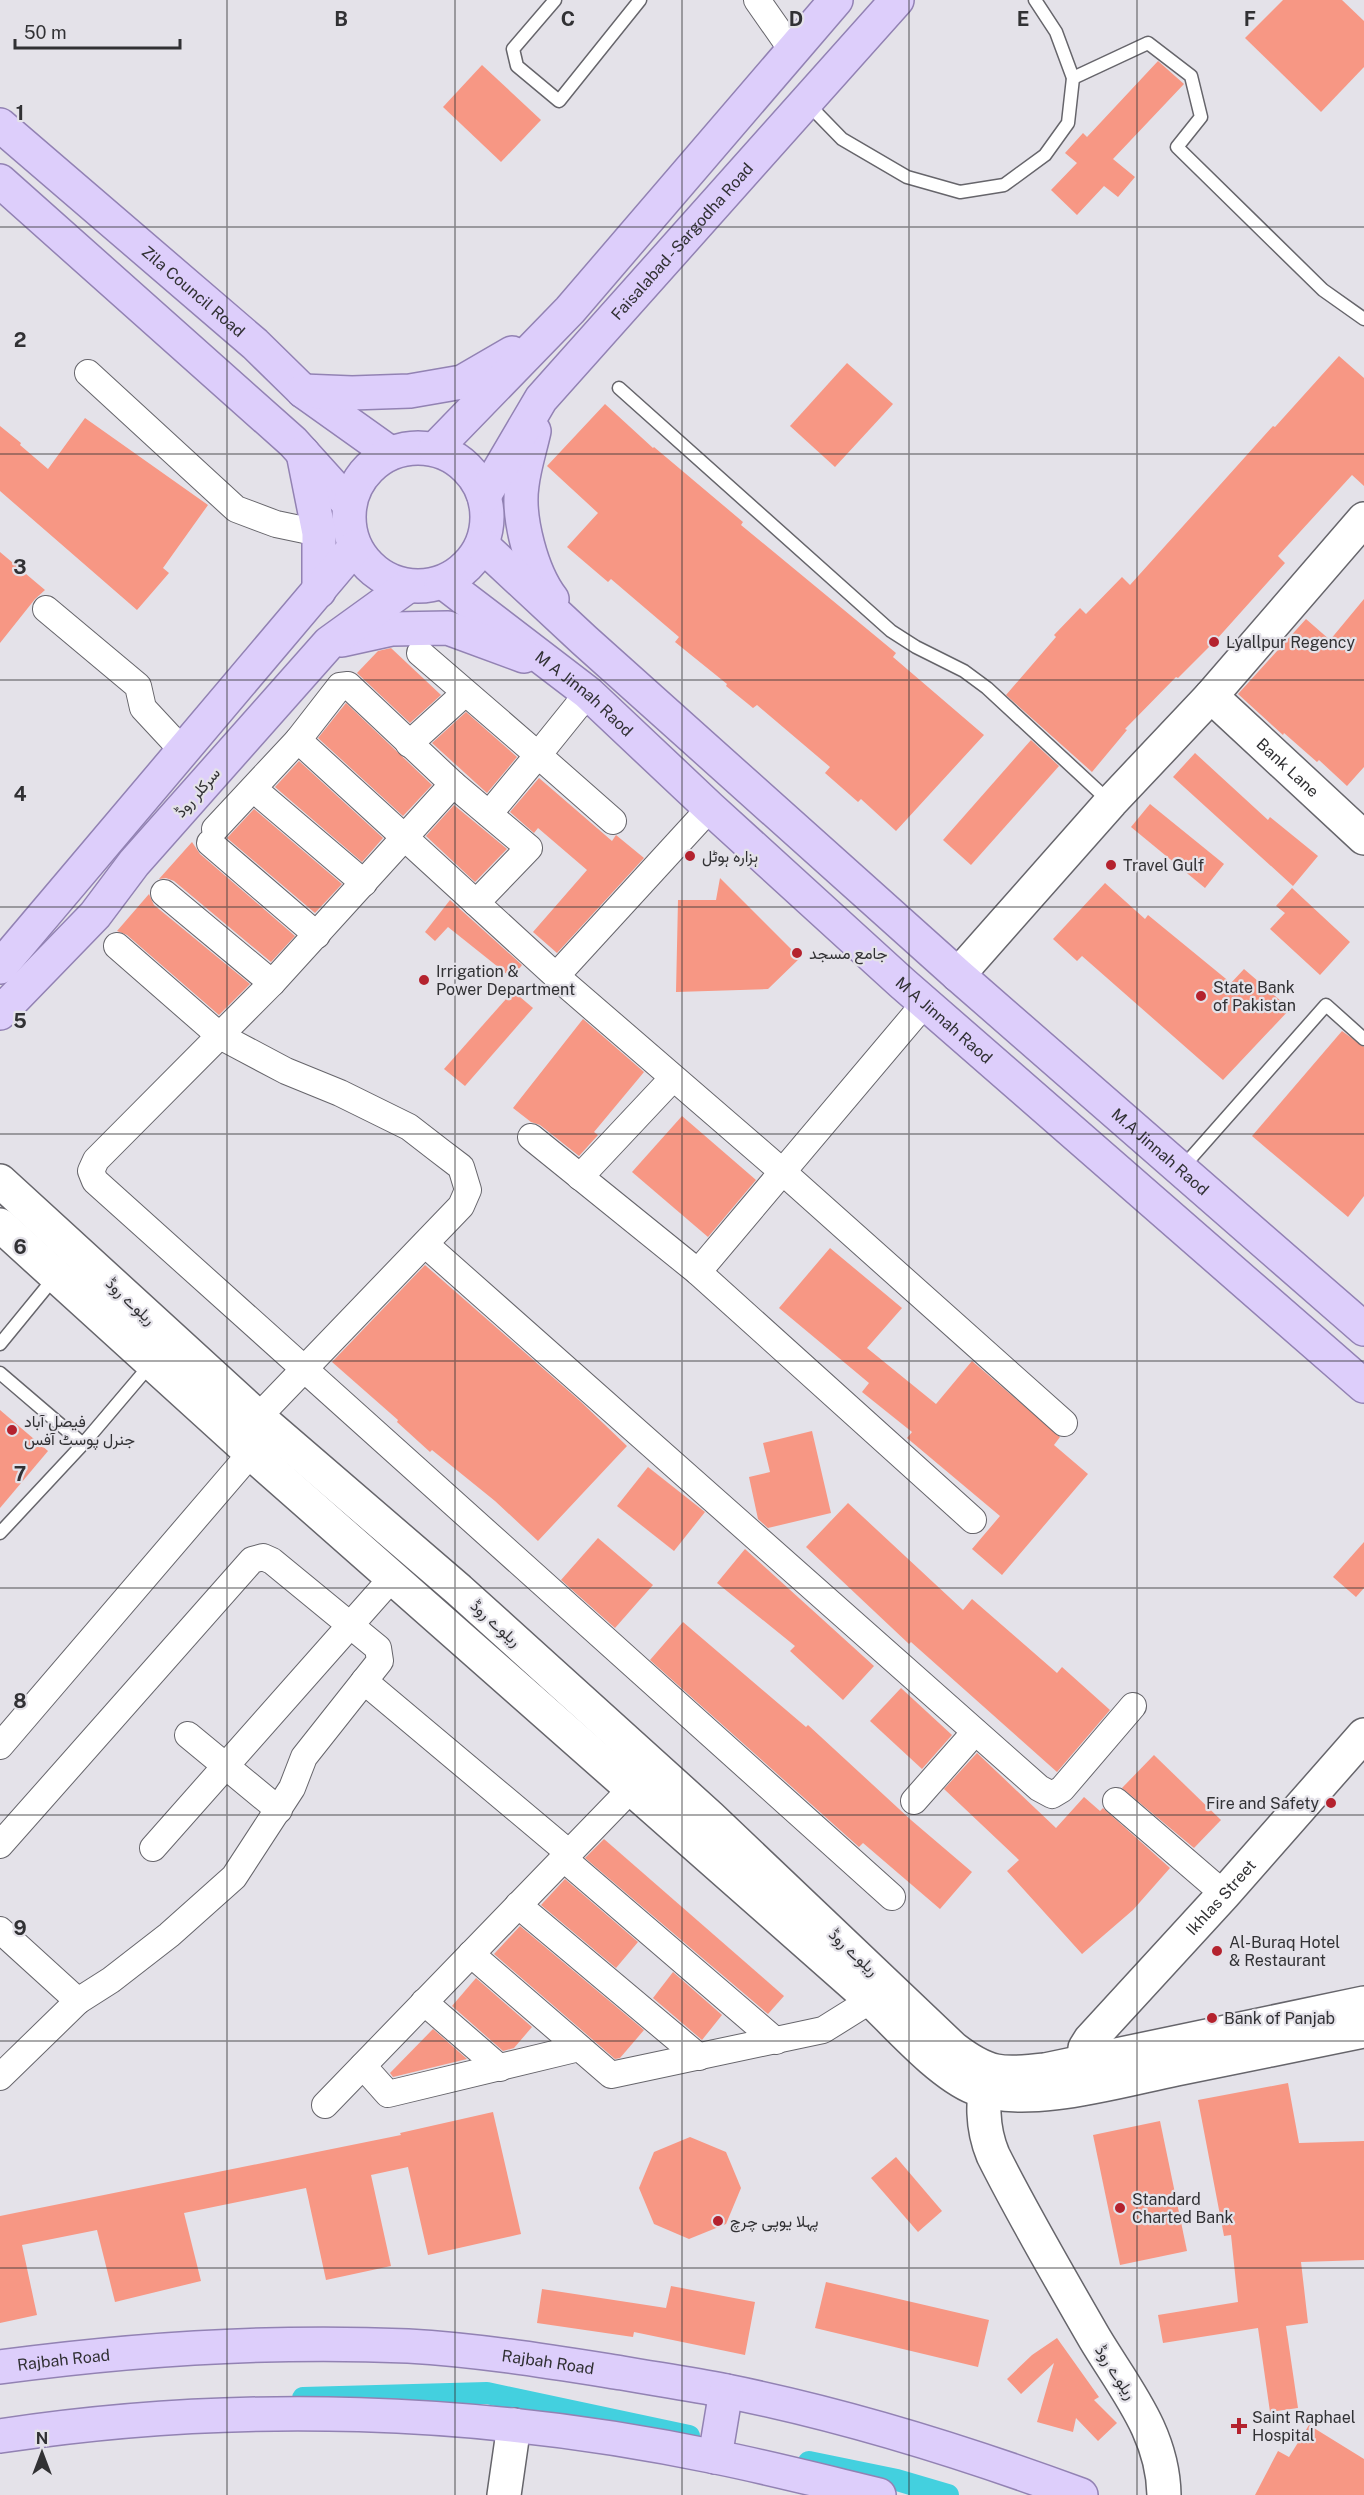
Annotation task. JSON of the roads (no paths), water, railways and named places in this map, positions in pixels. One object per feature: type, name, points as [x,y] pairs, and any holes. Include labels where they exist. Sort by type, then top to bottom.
[{"type":"main road","points":[[435,450],[570,310],[836,0]]},
{"type":"main road","name":"Faisalabad - Sargodha Road","points":[[484,496],[541,399],[897,0]]},
{"type":"main road","name":"Zila Council Road","points":[[0,125],[255,344],[303,391],[390,453]]},
{"type":"main road","points":[[0,181],[303,453],[349,504]]},
{"type":"main road","points":[[570,310],[600,334]]},
{"type":"main road","points":[[303,391],[352,393],[410,391],[462,382],[543,336]]},
{"type":"main road","points":[[541,399],[521,487],[525,538],[543,587],[584,640]]},
{"type":"main road","points":[[412,448],[435,450],[456,459],[473,475],[484,496],[488,520],[482,545],[466,567],[443,582],[426,586],[408,586],[387,579],[368,566],[355,548],[349,526],[349,504],[357,483],[371,465],[390,453],[412,448]]},
{"type":"main road","points":[[303,453],[319,534],[319,591]]},
{"type":"main road","points":[[482,545],[584,640],[958,975],[1111,802],[1211,696],[1364,519]]},
{"type":"main road","points":[[0,967],[355,548]]},
{"type":"main road","name":"M A Jinnah Raod","points":[[443,582],[588,693],[710,808],[925,1003],[1364,1386]]},
{"type":"main road","name":"سرکلر روڈ","points":[[0,1013],[95,915],[134,862],[329,643],[408,586]]},
{"type":"main road","points":[[329,643],[392,629],[448,628],[560,671],[584,640]]},
{"type":"main road","name":"Bank Lane","points":[[1211,696],[1364,838]]},
{"type":"main road","name":"M.A Jinnah Raod","points":[[958,975],[1364,1329]]},
{"type":"main road","name":"ریلوے روڈ","points":[[0,1180],[258,1417],[459,1590],[709,1816],[953,2048],[973,2063],[986,2080],[1008,2095],[1032,2095],[1063,2090],[1364,2031]]},
{"type":"main road","name":"ریلوے روڈ","points":[[0,1225],[251,1453],[957,2078],[973,2087],[999,2073],[1015,2073],[1084,2062],[1364,2003]]},
{"type":"main road","name":"Ikhlas Street","points":[[1084,2062],[1083,2055],[1090,2040],[1224,1894],[1364,1735]]},
{"type":"main road","name":"ریلوے روڈ","points":[[986,2080],[983,2121],[993,2155],[1096,2341],[1150,2429],[1158,2448],[1164,2478],[1164,2495]]},
{"type":"main road","name":"Rajbah Road","points":[[0,2367],[72,2357],[219,2346],[409,2346],[554,2362],[725,2396],[928,2442],[1081,2495]]},
{"type":"main road","points":[[716,2454],[725,2396]]},
{"type":"main road","points":[[0,2436],[200,2414],[306,2412],[418,2417],[514,2425],[716,2454],[879,2495]]},
{"type":"main road","points":[[504,2495],[514,2425]]},
{"type":"street","points":[[757,0],[792,50]]},
{"type":"street","points":[[88,373],[236,509],[276,524],[319,534]]},
{"type":"street","points":[[46,609],[138,686],[143,708],[183,751]]},
{"type":"street","points":[[420,653],[613,821]]},
{"type":"street","points":[[317,935],[213,836],[298,740],[340,686],[348,685],[453,784],[529,848],[477,903]]},
{"type":"street","points":[[409,744],[465,693]]},
{"type":"street","points":[[489,814],[588,693]]},
{"type":"street","points":[[298,740],[556,976],[784,1173],[1065,1423]]},
{"type":"street","points":[[453,784],[272,983],[96,1160],[91,1172],[94,1181],[892,1897]]},
{"type":"street","points":[[263,796],[364,883]]},
{"type":"street","points":[[556,976],[710,808]]},
{"type":"street","points":[[164,893],[272,983]]},
{"type":"street","points":[[117,946],[220,1036],[286,1071],[340,1093],[409,1127],[461,1167],[468,1190],[461,1206],[258,1417]]},
{"type":"street","points":[[698,1272],[784,1173],[925,1003]]},
{"type":"street","points":[[580,1177],[673,1078]]},
{"type":"street","points":[[531,1137],[698,1272],[973,1520]]},
{"type":"street","points":[[425,1244],[1039,1788],[1052,1795],[1062,1789],[1133,1706]]},
{"type":"street","points":[[0,1746],[251,1453]]},
{"type":"street","points":[[0,1845],[252,1560],[263,1557],[272,1561],[378,1648],[380,1661],[304,1757],[292,1788],[234,1877],[169,1935],[111,1980],[78,2001],[0,2077]]},
{"type":"street","points":[[153,1848],[393,1578]]},
{"type":"street","points":[[364,1681],[776,2040]]},
{"type":"street","points":[[914,1801],[975,1732]]},
{"type":"street","points":[[188,1735],[279,1810]]},
{"type":"street","points":[[325,2105],[630,1790]]},
{"type":"street","points":[[1116,1801],[1224,1894]]},
{"type":"street","points":[[518,1905],[699,2057]]},
{"type":"street","points":[[0,1930],[78,2001]]},
{"type":"street","points":[[471,1954],[610,2075],[823,2030],[871,2000]]},
{"type":"street","points":[[424,2002],[500,2068]]},
{"type":"street","points":[[363,2066],[388,2094],[579,2048]]},
{"type":"lane","points":[[555,0],[513,49],[517,66],[559,101],[640,0]]},
{"type":"lane","points":[[806,102],[842,140],[908,177],[960,192],[1004,185],[1045,154],[1068,123],[1073,78],[1056,32],[1035,0]]},
{"type":"lane","points":[[1073,78],[1148,43],[1191,76],[1201,117],[1177,147],[1323,290],[1364,319]]},
{"type":"lane","points":[[619,388],[891,631],[916,647],[964,671],[987,688],[1111,802]]},
{"type":"lane","points":[[1181,1168],[1326,1005],[1364,1039]]},
{"type":"lane","points":[[0,1344],[56,1276]]},
{"type":"lane","points":[[0,1533],[83,1444],[152,1363]]},
{"type":"lane","points":[[0,1373],[83,1444]]},
{"type":"waterway","points":[[303,2398],[487,2393],[689,2436]]},
{"type":"waterway","points":[[809,2462],[897,2480],[948,2495]]},
{"type":"place","name":"Lyallpur Regency","points":[[1214,642]]},
{"type":"place","name":"ہزارہ ہوٹل","points":[[690,856]]},
{"type":"place","name":"Travel Gulf","points":[[1111,865]]},
{"type":"place","name":"جامع مسجد","points":[[797,953]]},
{"type":"place","name":"Irrigation & Power Department","points":[[424,980]]},
{"type":"place","name":"State Bank of Pakistan","points":[[1201,996]]},
{"type":"place","name":"فیصل آباد جنرل پوسٹ آفس","points":[[12,1430]]},
{"type":"place","name":"Fire and Safety","points":[[1331,1803]]},
{"type":"place","name":"Al-Buraq Hotel & Restaurant","points":[[1217,1951]]},
{"type":"place","name":"Bank of Panjab","points":[[1212,2018]]},
{"type":"place","name":"Standard Charted Bank","points":[[1120,2208]]},
{"type":"place","name":"پہلا یوپی چرچ","points":[[718,2221]]},
{"type":"place","name":"Saint Raphael Hospital","points":[[1239,2426]]}]
